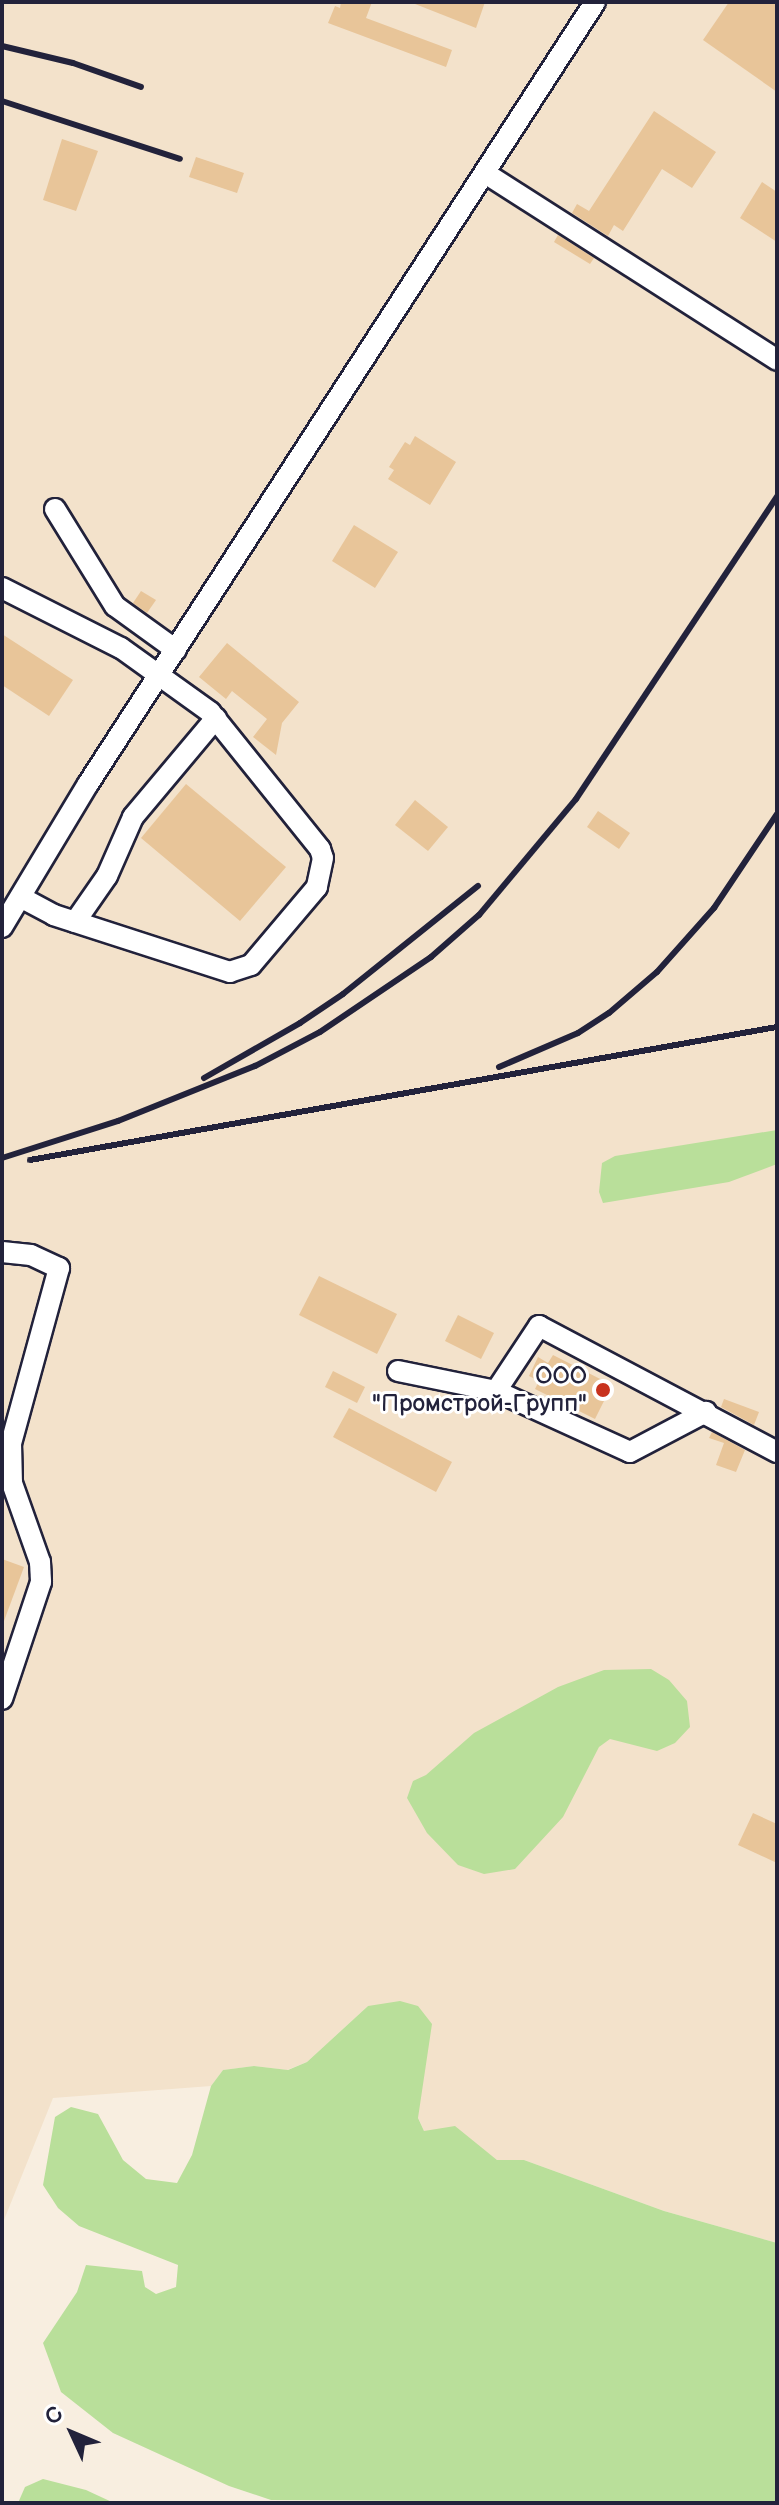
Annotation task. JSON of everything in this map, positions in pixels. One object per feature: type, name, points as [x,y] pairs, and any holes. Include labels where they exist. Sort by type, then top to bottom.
[{"type":"street","points":[[2,927],[161,673],[595,2]]},
{"type":"street","points":[[485,173],[777,360]]},
{"type":"street","points":[[55,509],[115,606],[176,650]]},
{"type":"street","points":[[2,588],[121,648],[161,673],[216,718],[320,849],[323,867],[317,887],[251,965],[241,971],[230,972],[75,922],[20,897]]},
{"type":"street","points":[[75,922],[107,876],[133,817],[216,718]]},
{"type":"street","points":[[2,1252],[31,1255],[59,1268],[11,1443],[12,1483],[40,1562],[41,1582],[2,1699]]},
{"type":"street","points":[[496,1391],[539,1326],[777,1452]]},
{"type":"street","points":[[398,1371],[496,1391],[630,1452],[706,1412]]},
{"type":"shaded area","points":[[2,2],[777,2],[777,2243],[664,2211],[524,2160],[497,2160],[481,2148],[424,2131],[368,2006],[307,2062],[287,2070],[254,2066],[223,2070],[211,2086],[53,2098],[2,2225]]},
{"type":"green space","points":[[777,1130],[777,1164],[729,1182],[603,1203],[599,1192],[602,1163],[615,1156]]},
{"type":"green space","points":[[651,1669],[669,1680],[687,1701],[690,1727],[675,1743],[657,1751],[610,1739],[599,1747],[563,1817],[515,1869],[484,1874],[458,1865],[427,1833],[407,1798],[413,1781],[426,1775],[474,1733],[558,1687],[604,1670]]},
{"type":"green space","points":[[400,2001],[418,2006],[432,2024],[418,2118],[424,2131],[455,2126],[497,2160],[524,2160],[664,2211],[777,2243],[777,2503],[271,2500],[229,2486],[113,2433],[61,2392],[43,2343],[77,2292],[86,2265],[142,2271],[145,2287],[156,2294],[176,2287],[178,2265],[79,2226],[58,2208],[43,2185],[55,2117],[71,2107],[98,2114],[123,2160],[146,2179],[177,2183],[192,2155],[211,2086],[223,2070],[254,2066],[288,2070],[307,2062],[368,2006]]},
{"type":"green space","points":[[43,2479],[86,2490],[114,2503],[18,2503],[25,2487]]},
{"type":"building","points":[[341,2],[372,2],[366,18],[452,50],[446,67],[328,23],[335,6],[340,8]]},
{"type":"building","points":[[410,2],[485,2],[476,28]]},
{"type":"building","points":[[729,2],[777,2],[777,92],[703,40]]},
{"type":"building","points":[[654,111],[716,152],[692,188],[662,169],[623,231],[614,225],[608,236],[572,213],[577,204],[589,211]]},
{"type":"building","points":[[62,139],[98,151],[76,211],[43,200]]},
{"type":"building","points":[[196,157],[244,173],[237,193],[189,177]]},
{"type":"building","points":[[762,182],[777,192],[777,242],[740,218]]},
{"type":"building","points":[[558,235],[594,258],[590,264],[554,242]]},
{"type":"building","points":[[415,436],[456,462],[430,505],[388,479],[394,470],[389,467],[405,442],[410,445]]},
{"type":"building","points":[[354,525],[398,552],[375,588],[332,561]]},
{"type":"building","points":[[141,591],[156,600],[147,613],[133,603]]},
{"type":"building","points":[[2,634],[73,680],[49,716],[2,685]]},
{"type":"building","points":[[227,643],[299,702],[282,723],[276,755],[253,737],[267,719],[232,691],[226,699],[199,677]]},
{"type":"building","points":[[186,784],[286,867],[240,921],[141,838]]},
{"type":"building","points":[[415,800],[448,827],[428,851],[395,825]]},
{"type":"building","points":[[598,811],[630,833],[619,849],[587,827]]},
{"type":"building","points":[[319,1276],[397,1314],[377,1354],[299,1315]]},
{"type":"building","points":[[458,1315],[494,1333],[481,1359],[445,1341]]},
{"type":"building","points":[[553,1355],[612,1385],[595,1419],[535,1389],[539,1381],[529,1376],[538,1357],[548,1363]]},
{"type":"building","points":[[333,1371],[365,1387],[357,1403],[325,1387]]},
{"type":"building","points":[[724,1399],[759,1412],[754,1425],[721,1407]]},
{"type":"building","points":[[349,1408],[452,1462],[436,1492],[333,1437]]},
{"type":"building","points":[[712,1432],[745,1450],[736,1472],[716,1465],[724,1443],[709,1438]]},
{"type":"building","points":[[2,1559],[24,1567],[4,1621],[2,1620]]},
{"type":"building","points":[[753,1813],[777,1824],[777,1863],[738,1845]]},
{"type":"railway","points":[[2,46],[73,63],[141,87]]},
{"type":"railway","points":[[2,101],[180,159]]},
{"type":"railway","points":[[2,1158],[118,1121],[255,1066],[320,1032],[431,957],[479,915],[576,799],[777,496]]},
{"type":"railway","points":[[499,1067],[578,1033],[609,1013],[657,972],[714,908],[777,814]]},
{"type":"railway","points":[[204,1078],[300,1023],[343,994],[478,886]]},
{"type":"railway","points":[[30,1160],[777,1027]]},
{"type":"place","name":"ООО \"Промстрой-Групп\"","points":[[603,1390]]}]
